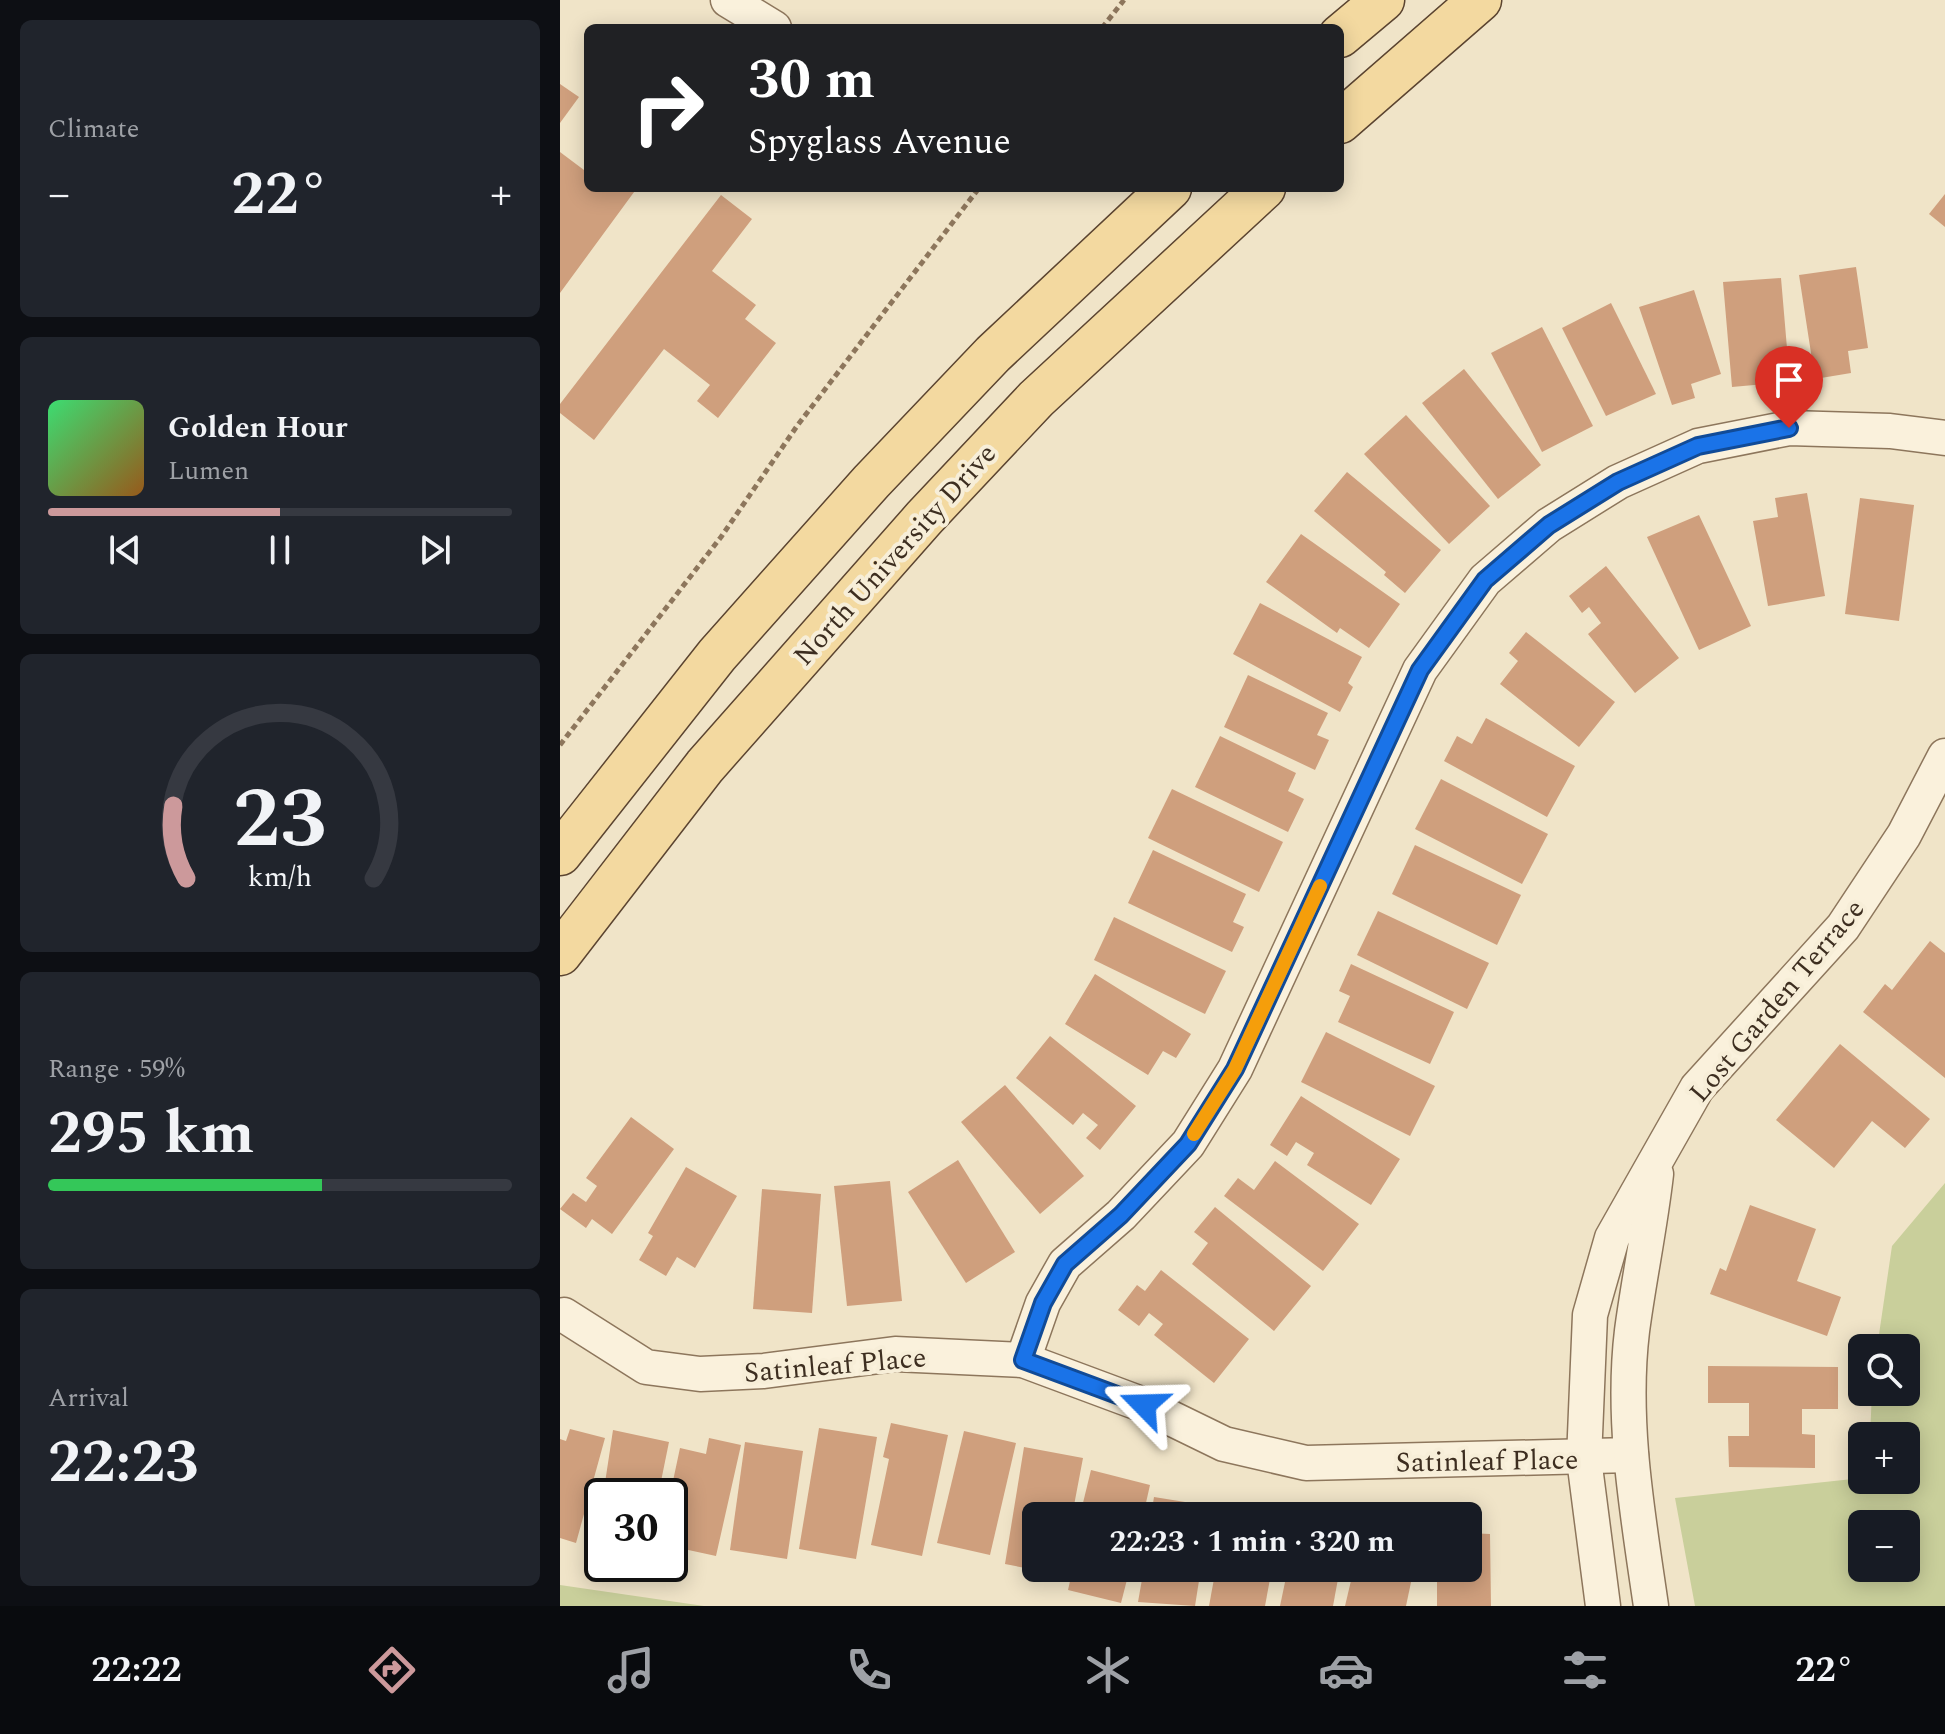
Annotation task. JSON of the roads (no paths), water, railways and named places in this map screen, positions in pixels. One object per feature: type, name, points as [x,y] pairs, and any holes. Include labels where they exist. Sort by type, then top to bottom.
[{"type":"main road","points":[[1344,33],[1383,0]]},
{"type":"main road","points":[[1344,119],[1480,0]]},
{"type":"main road","points":[[560,854],[717,655],[871,482],[993,354],[1166,192]]},
{"type":"main road","name":"North University Drive","points":[[560,954],[705,766],[924,518],[1036,399],[1260,192]]},
{"type":"street","points":[[728,0],[767,24]]},
{"type":"street","points":[[1023,1360],[1043,1303],[1065,1264],[1121,1215],[1188,1144],[1235,1069],[1420,670],[1485,580],[1560,517],[1618,482],[1698,446],[1789,428],[1890,431],[1945,438]]},
{"type":"street","name":"Lost Garden Terrace","points":[[1603,1606],[1584,1459],[1590,1315],[1612,1238],[1697,1088],[1843,927],[1904,835],[1945,756]]},
{"type":"street","name":"Lost Garden Terrace","points":[[1651,1606],[1631,1455],[1632,1333],[1647,1254],[1657,1162]]},
{"type":"street","name":"Satinleaf Place","points":[[564,1315],[646,1367],[700,1374],[764,1371],[895,1354],[1023,1360],[1144,1405],[1224,1444],[1306,1463],[1584,1459],[1631,1455]]}]
